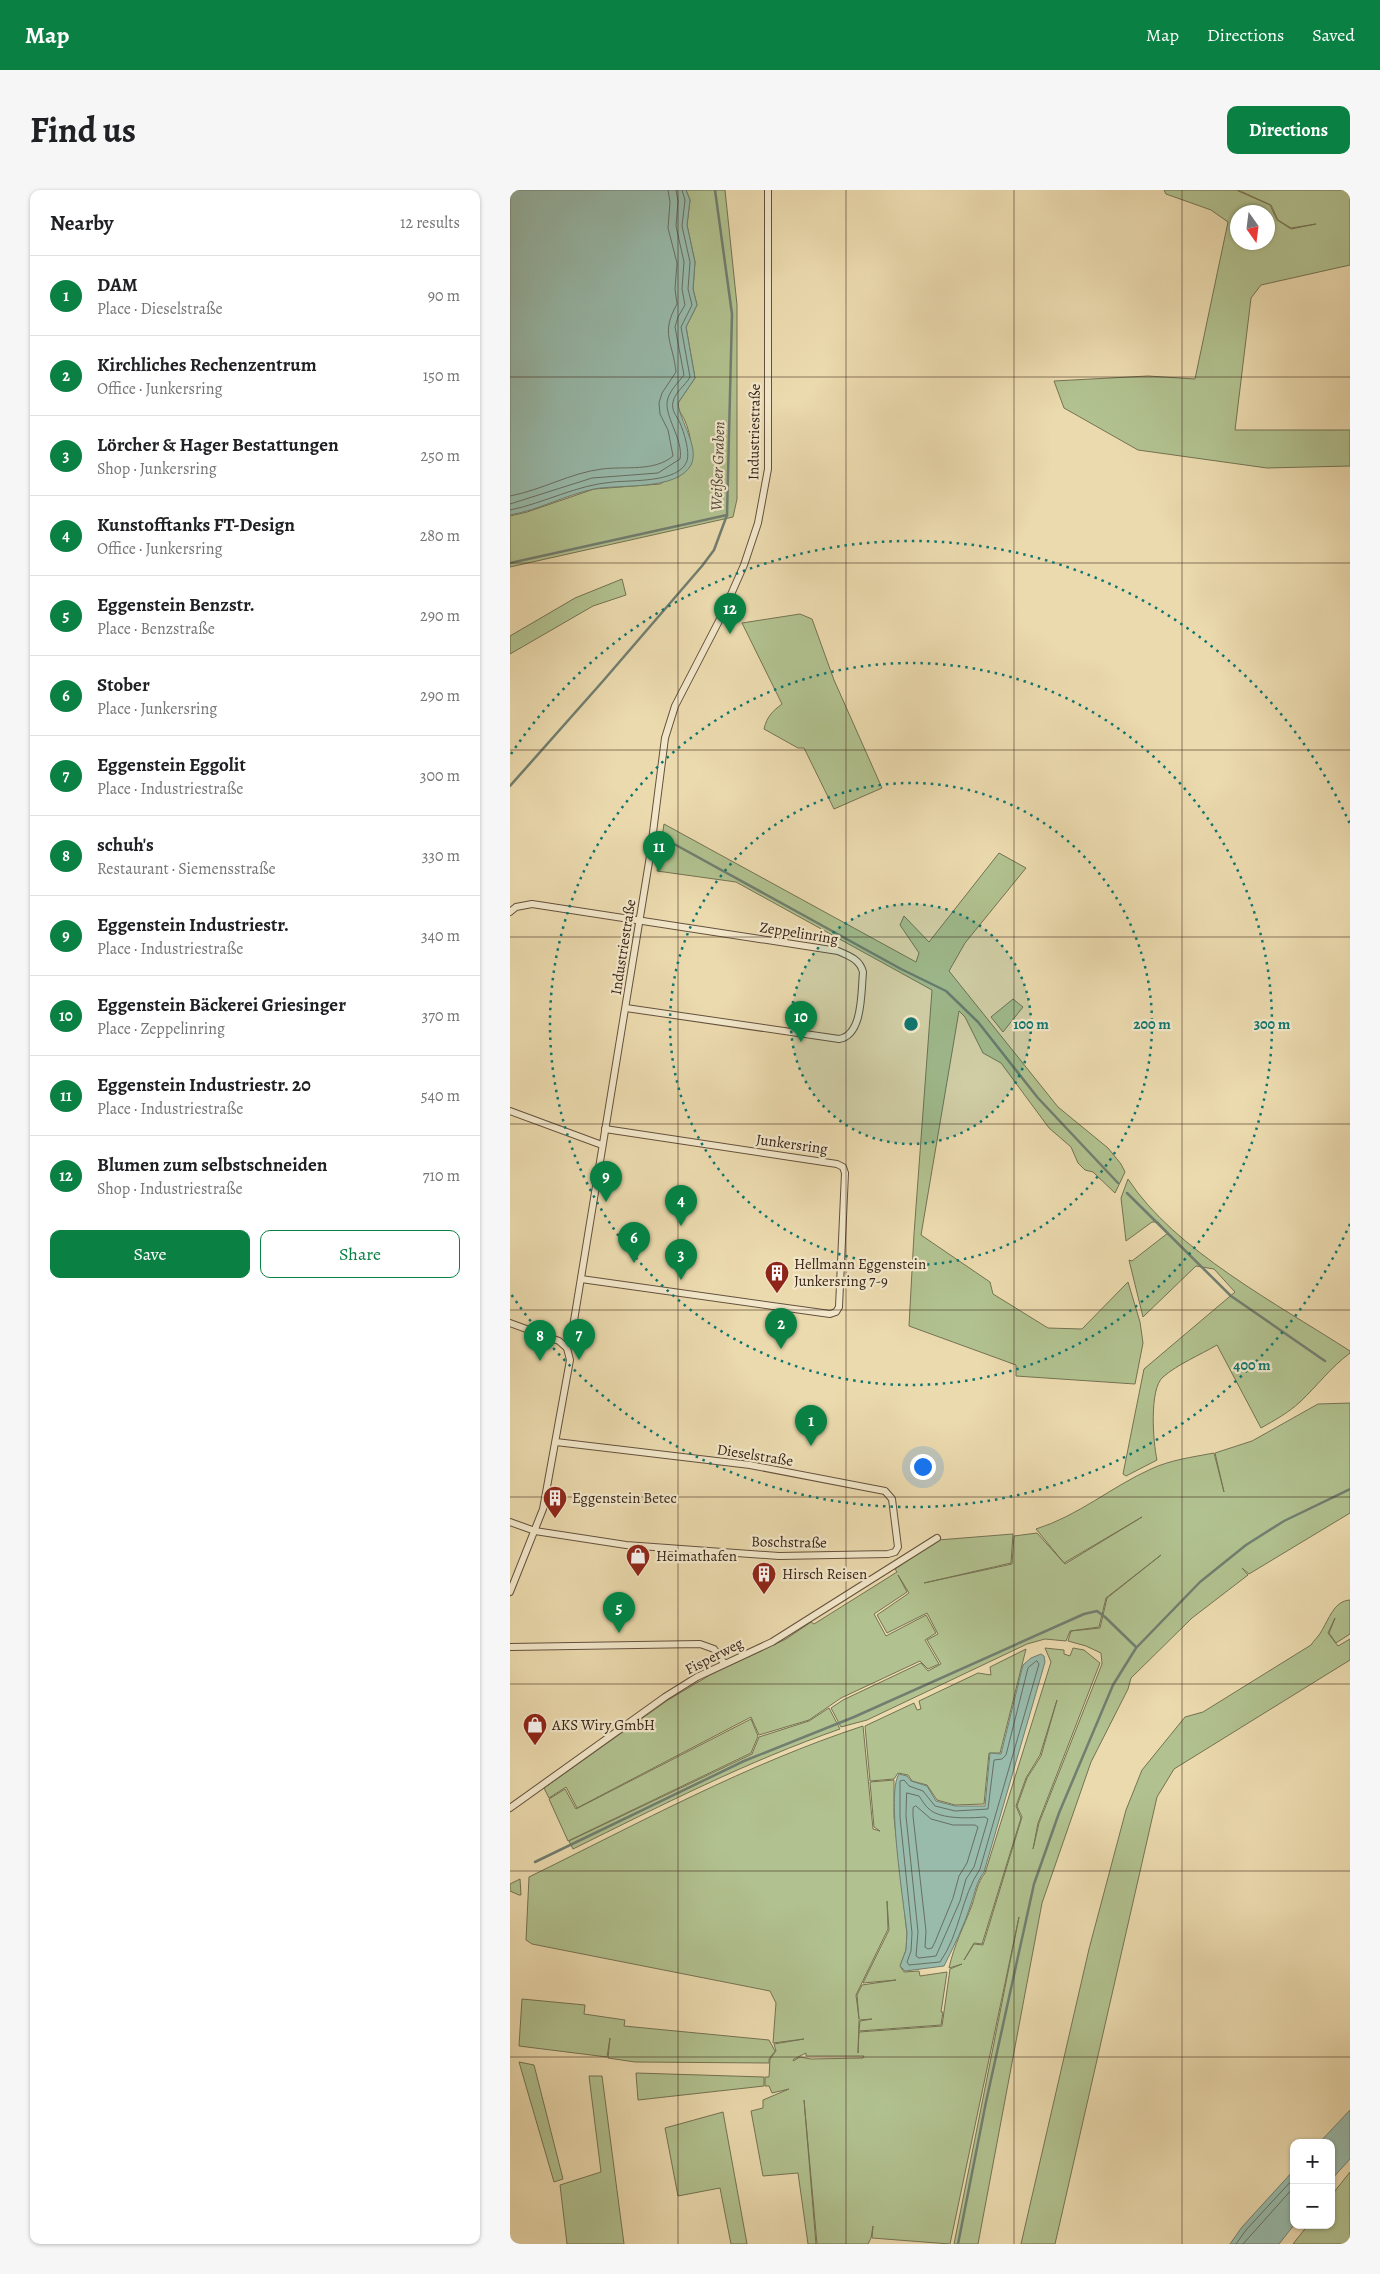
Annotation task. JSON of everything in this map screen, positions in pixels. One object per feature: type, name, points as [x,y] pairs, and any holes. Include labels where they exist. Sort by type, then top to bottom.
[{"type":"street","name":"Industriestraße","points":[[510,1592],[543,1509],[556,1442],[570,1360],[567,1348],[571,1339],[626,1008],[669,719],[744,566],[758,522],[765,489],[768,469],[768,190]]},
{"type":"street","name":"Zeppelinring","points":[[510,912],[516,907],[532,904],[838,951],[850,955],[861,966],[863,972],[856,1027],[846,1038],[839,1039],[626,1008]]},
{"type":"street","points":[[510,1111],[602,1145]]},
{"type":"street","name":"Junkersring","points":[[581,1279],[830,1314],[836,1312],[839,1307],[845,1173],[842,1167],[837,1164],[605,1130]]},
{"type":"street","points":[[510,1323],[559,1341],[567,1348]]},
{"type":"street","name":"Dieselstraße","points":[[556,1442],[750,1465],[885,1490],[892,1499],[898,1547],[895,1552]]},
{"type":"street","name":"Boschstraße","points":[[510,1522],[535,1531],[626,1545],[771,1556],[888,1554],[895,1552]]},
{"type":"street","name":"Fisperweg","points":[[510,1808],[666,1697],[724,1663],[772,1642],[937,1538]]},
{"type":"street","points":[[510,1647],[700,1644],[714,1648],[724,1663]]},
{"type":"green space","points":[[686,190],[725,190],[737,305],[737,499],[733,517],[510,567],[510,516],[594,489],[660,484],[687,469],[691,451],[690,439],[678,403],[695,378],[686,327],[697,305],[693,289],[695,262],[687,225],[690,200]]},
{"type":"green space","points":[[1164,190],[1236,190],[1270,205],[1230,205],[1230,250],[1275,250],[1275,216],[1277,220],[1291,229],[1316,224],[1291,228],[1278,220],[1275,214],[1275,205],[1271,205],[1238,190],[1350,190],[1350,265],[1261,285],[1251,298],[1235,430],[1350,430],[1350,466],[1267,468],[1138,450],[1064,408],[1054,381],[1148,376],[1195,379],[1228,222],[1211,210],[1166,194]]},
{"type":"green space","points":[[622,579],[626,595],[593,606],[510,654],[510,636],[575,598]]},
{"type":"green space","points":[[800,614],[812,619],[834,680],[882,788],[834,809],[804,748],[798,748],[764,729],[771,714],[782,704],[742,623]]},
{"type":"green space","points":[[664,824],[916,962],[919,953],[900,925],[904,916],[929,942],[999,853],[1026,868],[965,943],[949,971],[1058,1107],[1108,1148],[1125,1172],[1115,1193],[1093,1172],[1085,1170],[1078,1163],[1071,1147],[1049,1128],[1001,1063],[983,1053],[965,1017],[959,1011],[921,1235],[990,1282],[993,1294],[1048,1328],[1082,1329],[1128,1282],[1140,1322],[1143,1343],[1135,1384],[1016,1376],[1016,1365],[909,1326],[932,990],[736,882],[657,871]]},
{"type":"green space","points":[[1013,999],[1023,1007],[1003,1032],[991,1017]]},
{"type":"green space","points":[[1128,1179],[1148,1205],[1172,1229],[1200,1252],[1261,1295],[1350,1351],[1350,1353],[1295,1406],[1261,1428],[1217,1345],[1189,1360],[1169,1372],[1159,1383],[1153,1416],[1157,1460],[1126,1476],[1123,1474],[1144,1369],[1235,1292],[1214,1269],[1196,1266],[1143,1317],[1129,1260],[1132,1261],[1168,1233],[1158,1222],[1152,1222],[1126,1241],[1121,1198]]},
{"type":"green space","points":[[1350,1403],[1350,1513],[1249,1574],[1242,1568],[1248,1575],[1192,1618],[1131,1678],[1128,1689],[1091,1762],[1042,1903],[978,2244],[954,2244],[1019,1917],[950,2244],[872,2238],[873,2226],[868,2244],[817,2244],[804,2100],[816,2244],[808,2244],[798,2173],[763,2176],[751,2111],[763,2108],[763,2100],[789,2089],[772,2093],[769,2086],[765,2086],[765,2077],[769,2077],[770,2059],[776,2051],[774,2044],[804,2039],[773,2043],[776,2003],[770,1991],[532,1944],[526,1940],[529,1877],[735,1776],[820,1741],[863,1726],[873,1829],[880,1831],[874,1827],[870,1782],[894,1780],[894,1817],[907,1934],[906,1950],[900,1966],[904,1972],[919,1971],[920,1976],[947,1972],[941,2025],[859,2031],[860,2021],[872,2019],[859,2020],[858,2053],[859,2032],[942,2026],[950,1969],[962,1964],[949,1968],[956,1943],[972,1905],[978,1884],[985,1873],[1051,1662],[1045,1648],[1064,1650],[1064,1654],[1070,1656],[1073,1648],[1084,1650],[1100,1663],[1038,1823],[1033,1849],[1039,1823],[1102,1664],[1101,1653],[1068,1641],[1071,1631],[1100,1628],[1107,1598],[1161,1555],[1106,1598],[1099,1627],[1070,1631],[1066,1641],[1045,1639],[1027,1644],[867,1720],[841,1727],[831,1708],[843,1700],[921,1663],[928,1671],[941,1664],[927,1640],[938,1634],[927,1613],[887,1633],[877,1615],[909,1593],[898,1575],[907,1592],[874,1614],[886,1636],[926,1615],[936,1633],[925,1640],[939,1664],[928,1669],[920,1661],[841,1698],[809,1720],[759,1735],[751,1717],[577,1808],[566,1787],[549,1798],[544,1788],[668,1700],[710,1675],[786,1639],[811,1622],[814,1624],[897,1572],[895,1569],[938,1540],[1013,1534],[1011,1563],[924,1583],[1012,1564],[1014,1536],[1037,1533],[1063,1562],[1036,1529],[1066,1517],[1136,1476],[1166,1463],[1190,1457],[1214,1453],[1224,1492],[1215,1453],[1252,1441],[1318,1404]],"holes":[[[1142,1517],[1065,1564],[1064,1563]],[[1057,1700],[1041,1756],[1027,1778],[1017,1806],[1022,1817],[983,1945],[974,1944],[964,1960],[974,1943],[982,1944],[1021,1818],[1016,1806],[1026,1778],[1040,1755]],[[887,1901],[889,1930],[863,1983],[896,1980],[862,1985],[857,1995],[859,2019],[856,1995],[888,1929]],[[806,2053],[806,2056],[864,2056],[863,2058],[811,2059],[800,2057],[793,2061]]]},
{"type":"green space","points":[[1350,1600],[1350,1634],[1336,1643],[1329,1633],[1335,1618],[1328,1633],[1338,1646],[1350,1639],[1350,1660],[1174,1769],[1157,1797],[1055,2244],[1021,2244],[1089,1949],[1126,1810],[1142,1770],[1185,1717],[1203,1712],[1311,1645],[1336,1607],[1344,1601]]},
{"type":"green space","points":[[1026,1649],[1000,1753],[989,1753],[984,1804],[955,1805],[937,1800],[927,1785],[912,1781],[908,1775],[898,1773],[894,1779],[870,1781],[865,1726],[914,1703],[917,1710],[921,1709],[919,1701],[978,1673],[991,1675],[990,1667]]},
{"type":"green space","points":[[829,1708],[840,1729],[738,1770],[573,1849],[569,1841],[752,1754],[759,1737],[809,1721]]},
{"type":"green space","points":[[751,1719],[758,1736],[751,1753],[568,1841],[549,1799],[565,1789],[576,1809]]},
{"type":"green space","points":[[520,1879],[521,1895],[519,1895],[510,1891],[510,1884]]},
{"type":"green space","points":[[522,1999],[585,2005],[584,2014],[625,2020],[624,2026],[769,2040],[775,2051],[769,2059],[769,2063],[635,2062],[608,2058],[610,2038],[607,2057],[519,2046]]},
{"type":"green space","points":[[519,2062],[534,2065],[563,2179],[554,2182]]},
{"type":"green space","points":[[636,2073],[764,2077],[764,2086],[638,2100]]},
{"type":"green space","points":[[589,2076],[602,2076],[624,2244],[567,2244],[560,2185],[601,2172]]},
{"type":"green space","points":[[723,2112],[747,2244],[731,2244],[720,2188],[678,2196],[665,2128]]},
{"type":"green space","points":[[1350,2172],[1350,2244],[1293,2244],[1305,2229],[1335,2229],[1335,2191]]},
{"type":"water","points":[[510,190],[686,190],[690,200],[687,225],[695,262],[693,289],[697,305],[686,327],[695,378],[678,403],[693,450],[691,465],[684,473],[661,483],[594,489],[510,515]]},
{"type":"water","points":[[1041,1654],[1044,1656],[1045,1662],[984,1872],[977,1884],[962,1928],[944,1966],[905,1971],[900,1966],[906,1950],[907,1933],[897,1850],[894,1802],[895,1785],[899,1774],[907,1776],[911,1781],[927,1786],[936,1801],[955,1806],[985,1806],[990,1753],[1001,1754],[1023,1665],[1031,1658]]},
{"type":"water","points":[[1350,2110],[1350,2159],[1335,2176],[1335,2139],[1323,2139]]},
{"type":"water","points":[[1290,2174],[1291,2229],[1279,2244],[1230,2244],[1242,2227]]},
{"type":"waterway","name":"Weißer Graben","points":[[510,786],[702,566],[714,550],[727,515],[732,314],[715,190]]},
{"type":"waterway","points":[[510,563],[727,515]]},
{"type":"waterway","points":[[665,839],[901,969],[946,991],[978,1022],[1038,1098],[1118,1183]]},
{"type":"waterway","points":[[1127,1193],[1231,1296],[1325,1361]]},
{"type":"waterway","points":[[958,2244],[986,2102],[1034,1884],[1059,1813],[1113,1685],[1136,1648],[1200,1582],[1246,1545],[1284,1521],[1350,1489]]},
{"type":"waterway","points":[[535,1862],[744,1761],[854,1717],[1084,1614],[1097,1611],[1136,1647]]},
{"type":"place","name":"Blumen zum selbstschneiden","points":[[730,634]]},
{"type":"place","name":"Eggenstein Industriestr. 20","points":[[659,872]]},
{"type":"place","name":"Eggenstein Bäckerei Griesinger","points":[[801,1042]]},
{"type":"place","name":"Eggenstein Industriestr.","points":[[606,1202]]},
{"type":"place","name":"Kunstofftanks FT-Design","points":[[681,1226]]},
{"type":"place","name":"Stober","points":[[634,1263]]},
{"type":"place","name":"Lörcher & Hager Bestattungen","points":[[681,1280]]},
{"type":"place","name":"Hellmann Eggenstein Junkersring 7-9","points":[[777,1294]]},
{"type":"place","name":"Kirchliches Rechenzentrum","points":[[781,1349]]},
{"type":"place","name":"Eggenstein Eggolit","points":[[579,1360]]},
{"type":"place","name":"schuh's","points":[[540,1361]]},
{"type":"place","name":"DAM","points":[[811,1446]]},
{"type":"place","name":"Eggenstein Betec","points":[[555,1519]]},
{"type":"place","name":"Heimathafen","points":[[638,1577]]},
{"type":"place","name":"Hirsch Reisen","points":[[764,1595]]},
{"type":"place","name":"Eggenstein Benzstr.","points":[[619,1633]]},
{"type":"place","name":"AKS Wiry GmbH","points":[[535,1746]]}]
